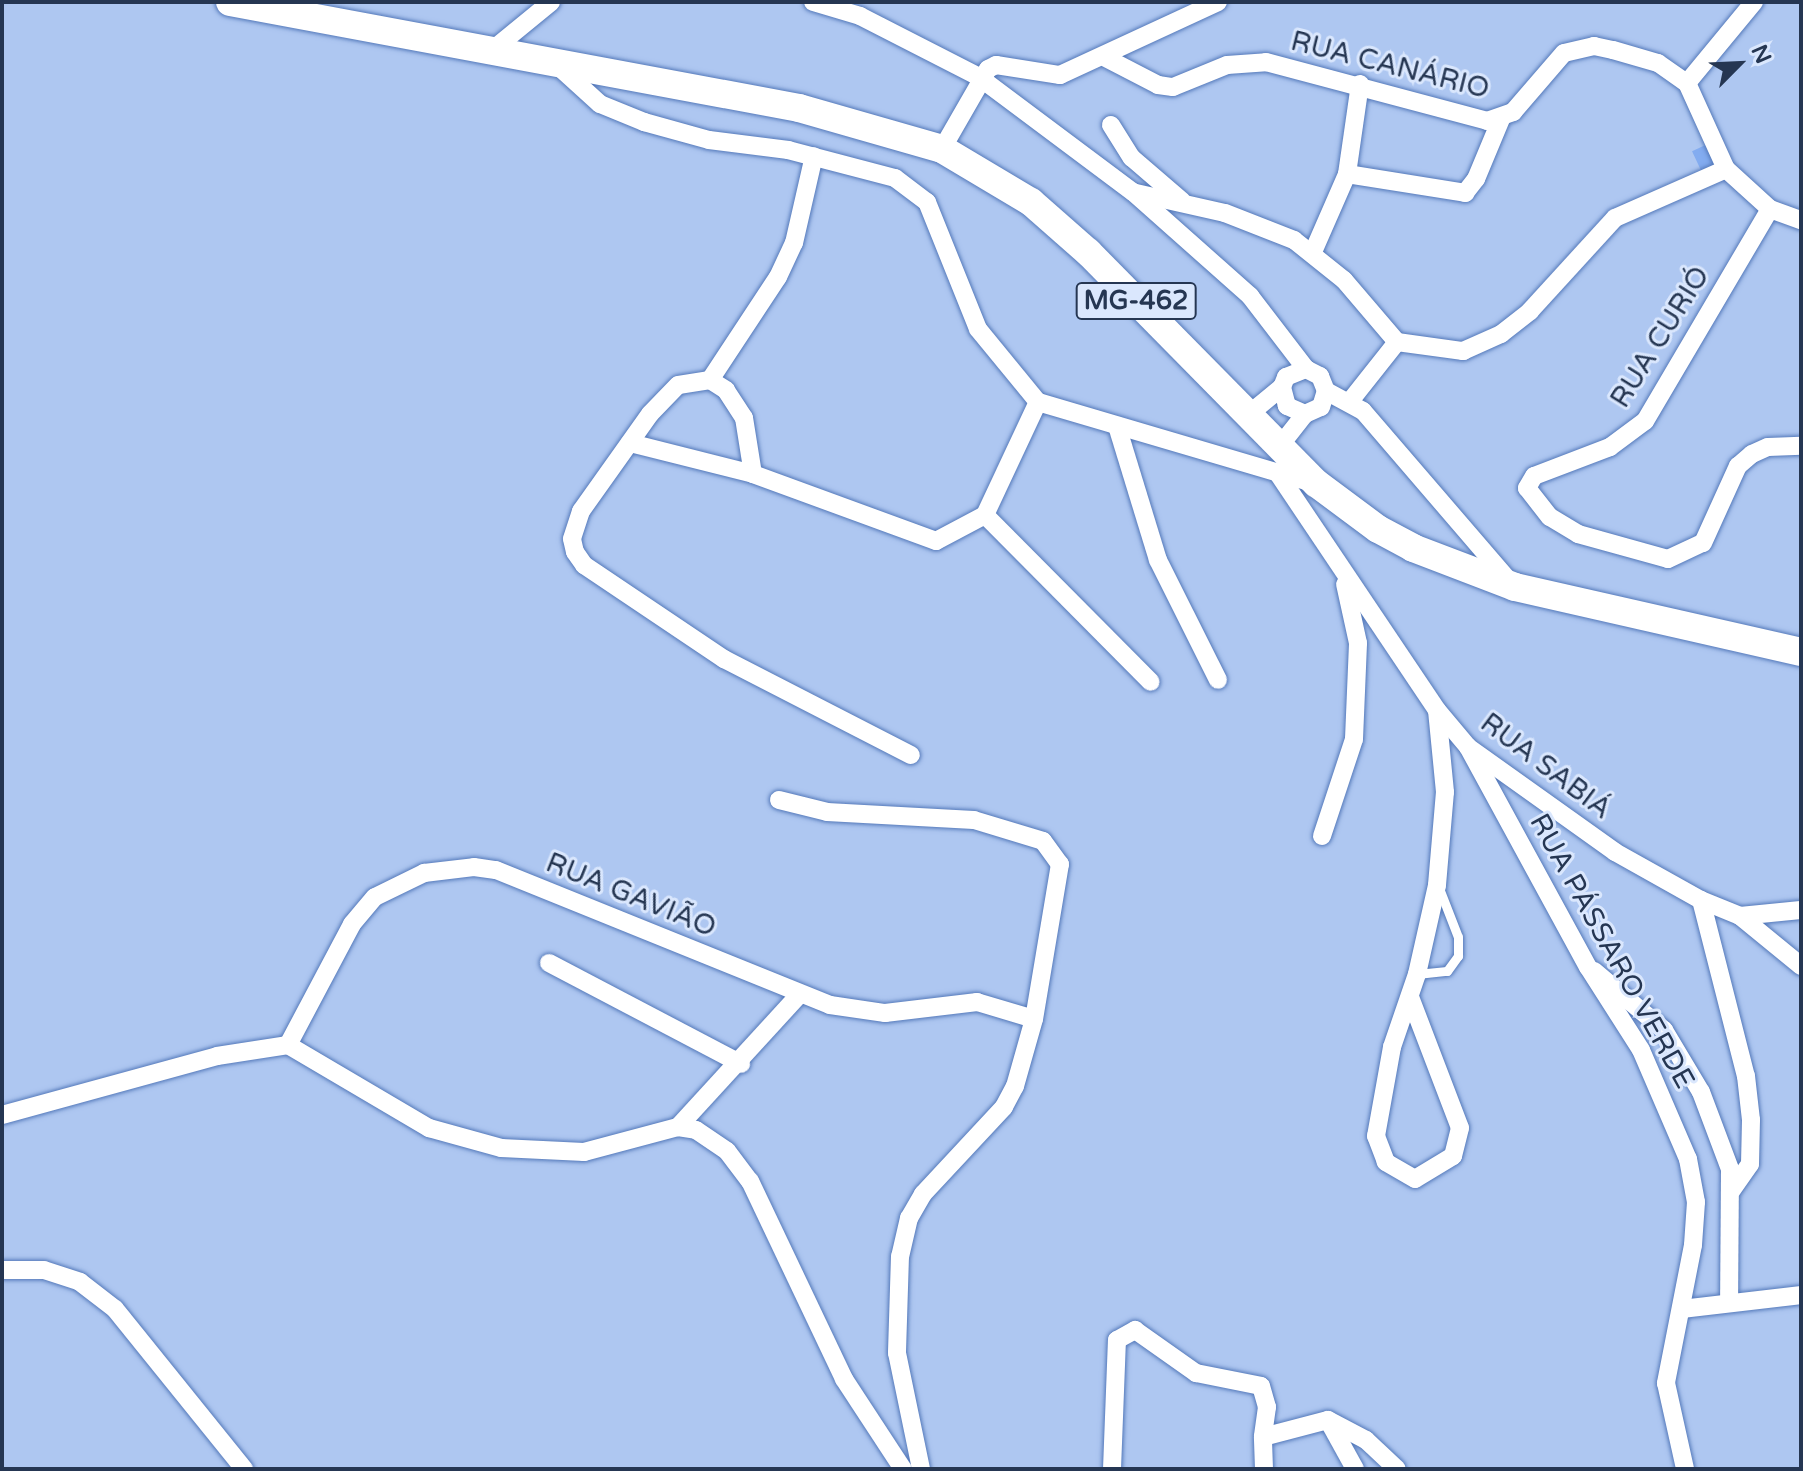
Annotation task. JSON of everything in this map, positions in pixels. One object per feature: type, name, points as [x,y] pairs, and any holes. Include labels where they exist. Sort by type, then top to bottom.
[{"type":"main road","name":"MG-462","points":[[230,2],[428,35],[490,52],[799,108],[942,149],[1031,202],[1088,252],[1248,415],[1279,461],[1413,548],[1515,587],[1801,652]]},
{"type":"street","points":[[490,52],[551,2]]},
{"type":"street","points":[[556,64],[600,104],[644,122],[709,140],[814,156],[895,178],[927,202],[978,329],[1038,402],[1117,426],[1279,461],[1305,414],[1321,407],[1326,391],[1320,376],[1306,369],[1250,296],[1133,192],[979,77],[860,16],[813,2]]},
{"type":"street","points":[[942,149],[979,77],[996,65],[1060,75],[1218,2]]},
{"type":"street","points":[[1754,2],[1687,83],[1726,169],[1770,209],[1801,220]]},
{"type":"street","name":"RUA CANÁRIO","points":[[1104,57],[1158,85],[1173,87],[1247,62],[1360,84],[1473,120],[1501,119],[1524,101],[1553,62],[1574,48],[1613,50],[1658,63],[1687,83]]},
{"type":"street","points":[[1313,252],[1347,174],[1360,84]]},
{"type":"street","points":[[1347,174],[1465,193],[1476,179],[1501,119]]},
{"type":"street","points":[[1111,125],[1132,158],[1185,203]]},
{"type":"street","points":[[710,380],[778,277],[794,243],[814,156]]},
{"type":"street","points":[[1133,192],[1185,203],[1266,227],[1313,252],[1397,342],[1440,351],[1481,345],[1530,311],[1615,218],[1726,169]]},
{"type":"street","name":"RUA CURIÓ","points":[[1770,209],[1645,421],[1610,447],[1534,476],[1527,483],[1536,503],[1578,534],[1668,559],[1703,543],[1738,466],[1752,454],[1768,447],[1801,446]]},
{"type":"street","points":[[1351,400],[1397,342]]},
{"type":"street","points":[[1248,415],[1282,387],[1286,377],[1306,369]]},
{"type":"street","points":[[753,474],[744,418],[726,390],[710,380],[678,385],[668,392],[630,443],[575,525],[575,552],[584,565],[724,659],[911,755]]},
{"type":"street","points":[[1282,387],[1287,406],[1305,414]]},
{"type":"street","points":[[1326,391],[1351,400],[1515,587]]},
{"type":"street","points":[[630,443],[753,474],[922,539],[950,537],[985,515],[1038,402]]},
{"type":"street","points":[[1117,426],[1158,560],[1218,680]]},
{"type":"street","name":"RUA SABIÁ","points":[[1279,461],[1340,566],[1437,710],[1468,747],[1615,852],[1701,900],[1740,916],[1801,910]]},
{"type":"street","points":[[985,515],[1151,682]]},
{"type":"street","points":[[1322,836],[1354,739],[1358,643],[1340,566]]},
{"type":"street","points":[[1767,644],[1801,636]]},
{"type":"street","points":[[1410,997],[1460,1128],[1453,1156],[1415,1179],[1386,1162],[1376,1136],[1392,1047],[1417,974],[1437,885],[1445,792],[1437,710]]},
{"type":"street","name":"RUA PÁSSARO VERDE","points":[[1468,747],[1588,967],[1641,1050],[1688,1159],[1696,1202],[1682,1309],[1666,1383],[1680,1464]]},
{"type":"street","points":[[779,800],[827,812],[963,818],[1052,847],[1061,872],[1034,1019],[1004,1107],[937,1175],[909,1218],[900,1256],[897,1353],[921,1469]]},
{"type":"street","name":"RUA GAVIÃO","points":[[288,1045],[352,924],[375,897],[395,883],[450,868],[496,870],[799,995],[852,1011],[885,1013],[977,1002],[1034,1019]]},
{"type":"street","points":[[1701,900],[1746,1076],[1751,1120],[1750,1164],[1732,1190]]},
{"type":"street","points":[[1740,916],[1801,966]]},
{"type":"street","points":[[549,963],[741,1064]]},
{"type":"street","points":[[1588,967],[1639,1005],[1677,1048],[1718,1133],[1732,1190],[1729,1303]]},
{"type":"street","points":[[2,1115],[217,1056],[288,1045],[429,1128],[501,1148],[584,1152],[678,1127],[741,1064],[799,995]]},
{"type":"street","points":[[678,1127],[710,1136],[750,1181],[844,1379],[903,1469]]},
{"type":"street","points":[[2,1270],[44,1270],[80,1282],[115,1309],[244,1469]]},
{"type":"street","points":[[1682,1309],[1801,1295]]},
{"type":"street","points":[[1112,1469],[1115,1356],[1120,1335],[1135,1330],[1196,1373],[1261,1386],[1267,1407],[1263,1437],[1264,1469]]},
{"type":"street","points":[[1263,1437],[1328,1420],[1366,1440],[1397,1469]]},
{"type":"street","points":[[1328,1420],[1355,1469]]},
{"type":"lane","points":[[1417,974],[1447,971],[1458,956],[1458,937],[1437,885]]},
{"type":"building","points":[[1712,142],[1724,168],[1704,178],[1692,151]]}]
